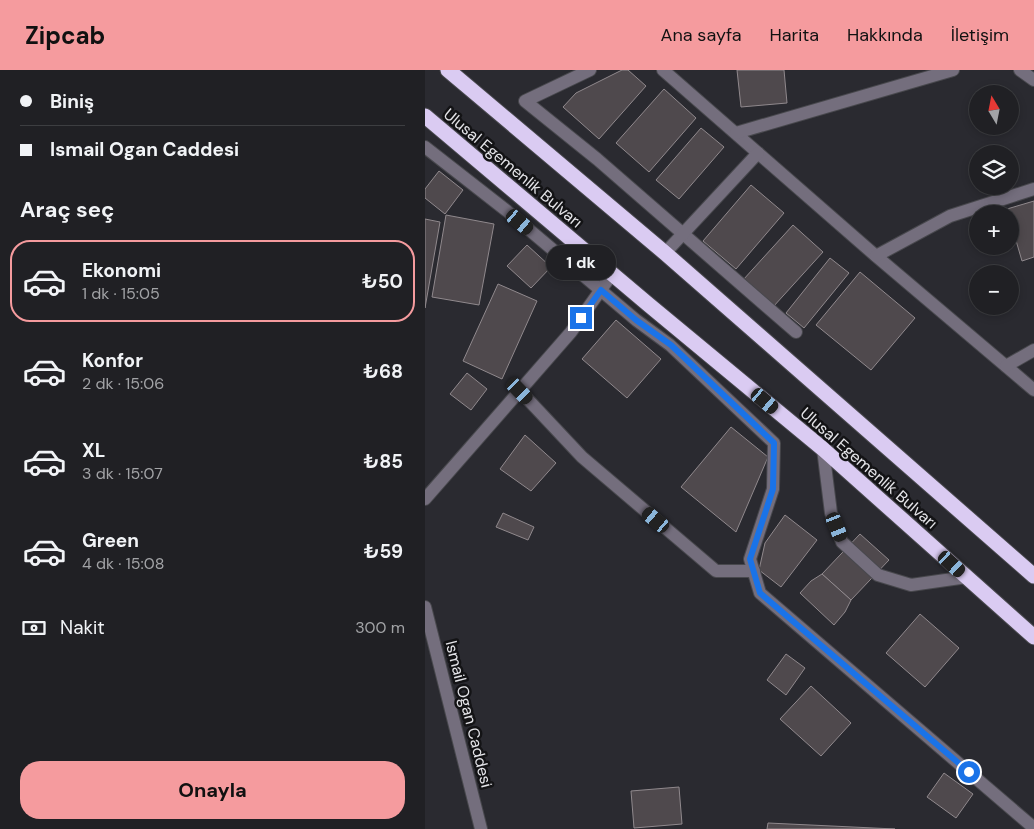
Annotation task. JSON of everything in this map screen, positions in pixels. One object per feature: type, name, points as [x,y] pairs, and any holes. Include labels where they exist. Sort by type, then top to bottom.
[{"type":"highway","name":"Ulusal Egemenlik Bulvarı","points":[[449,70],[665,253],[1034,576]]},
{"type":"highway","name":"Ulusal Egemenlik Bulvarı","points":[[425,116],[611,274],[823,449],[1034,637]]},
{"type":"street","points":[[590,70],[525,101],[597,159],[796,332]]},
{"type":"street","points":[[663,70],[876,256],[1034,390]]},
{"type":"street","points":[[736,133],[953,70]]},
{"type":"street","points":[[1020,70],[1034,80]]},
{"type":"street","points":[[665,253],[758,152]]},
{"type":"street","points":[[428,154],[507,211],[636,320],[671,345],[774,443],[773,489],[750,559],[760,593],[1034,828]]},
{"type":"street","points":[[876,256],[950,216],[1034,188]]},
{"type":"street","points":[[425,499],[571,332],[611,274]]},
{"type":"street","points":[[1006,366],[1034,350]]},
{"type":"street","points":[[520,391],[583,457],[716,571],[754,571]]},
{"type":"street","points":[[823,449],[831,513],[843,542],[878,575],[911,585],[967,577]]},
{"type":"street","name":"Ismail Ogan Caddesi","points":[[425,607],[481,829]]},
{"type":"building","points":[[622,70],[628,70],[646,86],[599,139],[563,107],[576,93]]},
{"type":"building","points":[[737,70],[784,70],[787,103],[741,107]]},
{"type":"building","points":[[664,89],[696,118],[649,172],[616,143]]},
{"type":"building","points":[[701,128],[724,147],[679,199],[656,180]]},
{"type":"building","points":[[439,171],[463,190],[445,214],[425,198],[425,189]]},
{"type":"building","points":[[751,185],[784,213],[736,269],[703,241]]},
{"type":"building","points":[[1034,201],[1034,257],[1022,261],[1019,251],[1019,205]]},
{"type":"building","points":[[446,215],[494,224],[479,305],[432,297]]},
{"type":"building","points":[[425,219],[440,222],[425,308]]},
{"type":"building","points":[[793,225],[823,252],[773,307],[743,280]]},
{"type":"building","points":[[527,245],[551,267],[531,288],[507,266]]},
{"type":"building","points":[[830,258],[849,273],[804,328],[786,313]]},
{"type":"building","points":[[860,272],[915,318],[871,370],[816,325]]},
{"type":"building","points":[[498,284],[537,301],[502,379],[463,361]]},
{"type":"building","points":[[616,320],[661,359],[627,398],[582,359]]},
{"type":"building","points":[[467,373],[487,389],[471,410],[450,394]]},
{"type":"building","points":[[731,427],[768,457],[736,532],[681,487]]},
{"type":"building","points":[[525,435],[556,463],[531,491],[500,469]]},
{"type":"building","points":[[503,513],[534,527],[528,540],[496,527]]},
{"type":"building","points":[[785,515],[817,540],[781,587],[759,570],[765,543]]},
{"type":"building","points":[[860,534],[889,560],[851,600],[822,574]]},
{"type":"building","points":[[822,574],[851,600],[845,612],[834,625],[800,593],[811,581]]},
{"type":"building","points":[[920,614],[959,648],[925,687],[886,653]]},
{"type":"building","points":[[786,654],[805,668],[786,695],[767,680]]},
{"type":"building","points":[[811,686],[851,723],[821,756],[780,719]]},
{"type":"building","points":[[944,773],[973,794],[956,818],[927,797]]},
{"type":"building","points":[[679,787],[682,824],[634,828],[631,791]]},
{"type":"building","points":[[768,823],[895,829],[767,829]]},
{"type":"route","points":[[581,318],[601,290],[636,320],[671,345],[774,443],[773,489],[750,559],[760,593],[969,772]]}]
